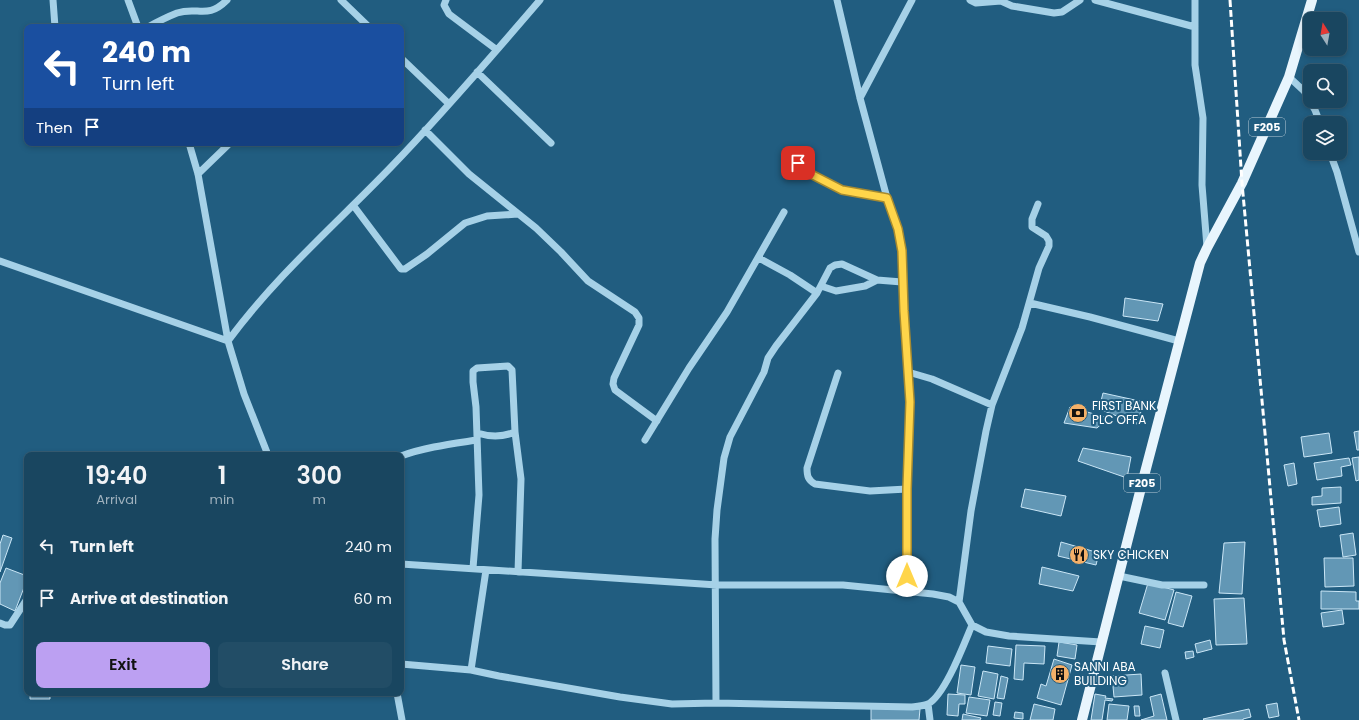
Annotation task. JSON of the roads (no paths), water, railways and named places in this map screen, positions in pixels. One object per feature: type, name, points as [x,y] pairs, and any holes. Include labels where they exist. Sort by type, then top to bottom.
[{"type":"main road","name":"F205","points":[[1082,720],[1200,263],[1242,182],[1289,77],[1312,0]]},
{"type":"street","points":[[53,0],[55,24]]},
{"type":"street","points":[[128,0],[137,24]]},
{"type":"street","points":[[154,24],[177,13],[188,11],[208,12],[220,7],[227,0]]},
{"type":"street","points":[[341,0],[366,24]]},
{"type":"street","points":[[446,0],[444,5],[449,14],[498,50]]},
{"type":"street","points":[[228,341],[246,315],[276,282],[392,166],[498,50],[540,0]]},
{"type":"street","points":[[837,0],[860,98],[887,198],[898,229],[902,251],[902,282],[910,402],[907,489],[907,591]]},
{"type":"street","points":[[860,98],[912,0]]},
{"type":"street","points":[[970,0],[976,3],[1001,1],[1012,6],[1054,13],[1062,12],[1078,1]]},
{"type":"street","points":[[1096,0],[1195,26]]},
{"type":"street","points":[[1194,0],[1195,64],[1203,118],[1202,185],[1207,248]]},
{"type":"street","points":[[404,61],[448,103]]},
{"type":"street","points":[[477,72],[551,143]]},
{"type":"street","points":[[1289,77],[1303,90]]},
{"type":"street","points":[[425,130],[469,174],[561,252],[588,281],[635,312],[639,318],[639,325],[614,378],[613,384],[615,390],[657,421]]},
{"type":"street","points":[[190,146],[198,174],[228,341],[244,394],[267,452]]},
{"type":"street","points":[[198,174],[227,146]]},
{"type":"street","points":[[788,152],[805,171],[842,190],[887,198]]},
{"type":"street","points":[[1333,160],[1359,251]]},
{"type":"street","points":[[959,602],[971,511],[992,405],[1022,328],[1039,268],[1049,246],[1049,240],[1046,236],[1032,227],[1032,219],[1038,204]]},
{"type":"street","points":[[353,205],[402,269],[405,269],[426,254],[465,223],[487,216],[518,214]]},
{"type":"street","points":[[645,440],[689,368],[727,312],[784,212]]},
{"type":"street","points":[[759,258],[819,290],[836,291],[865,286],[877,280]]},
{"type":"street","points":[[0,260],[228,341]]},
{"type":"street","points":[[716,704],[717,510],[724,458],[730,437],[764,372],[768,358],[819,290],[830,268],[835,265],[842,264],[877,280],[902,282]]},
{"type":"street","points":[[1030,302],[1179,341]]},
{"type":"street","points":[[474,568],[479,495],[476,406],[473,371],[477,368],[508,366],[512,370],[515,432],[521,479],[518,572]]},
{"type":"street","points":[[908,372],[932,379],[992,405]]},
{"type":"street","points":[[838,374],[810,459],[807,476],[810,481],[821,485],[870,491],[907,489]]},
{"type":"street","points":[[404,455],[477,436],[508,435],[515,432]]},
{"type":"street","points":[[404,564],[716,585],[843,585],[907,591],[949,597],[959,602],[972,625],[986,632],[1009,636],[1101,642]]},
{"type":"street","points":[[471,670],[486,570]]},
{"type":"street","points":[[1119,576],[1162,585],[1204,585]]},
{"type":"street","points":[[0,623],[5,626],[10,625],[24,604]]},
{"type":"street","points":[[404,664],[471,670],[620,697],[672,704],[912,707],[928,704],[941,691],[972,625]]},
{"type":"street","points":[[1165,673],[1176,720]]},
{"type":"street","points":[[398,696],[402,720]]},
{"type":"street","points":[[928,704],[930,720]]},
{"type":"railway","points":[[1230,0],[1242,183],[1284,640],[1299,720]]},
{"type":"place","name":"FIRST BANK PLC OFFA","points":[[1078,413]]},
{"type":"place","name":"SKY CHICKEN","points":[[1079,555]]},
{"type":"place","name":"SANNI ABA BUILDING","points":[[1060,674]]}]
